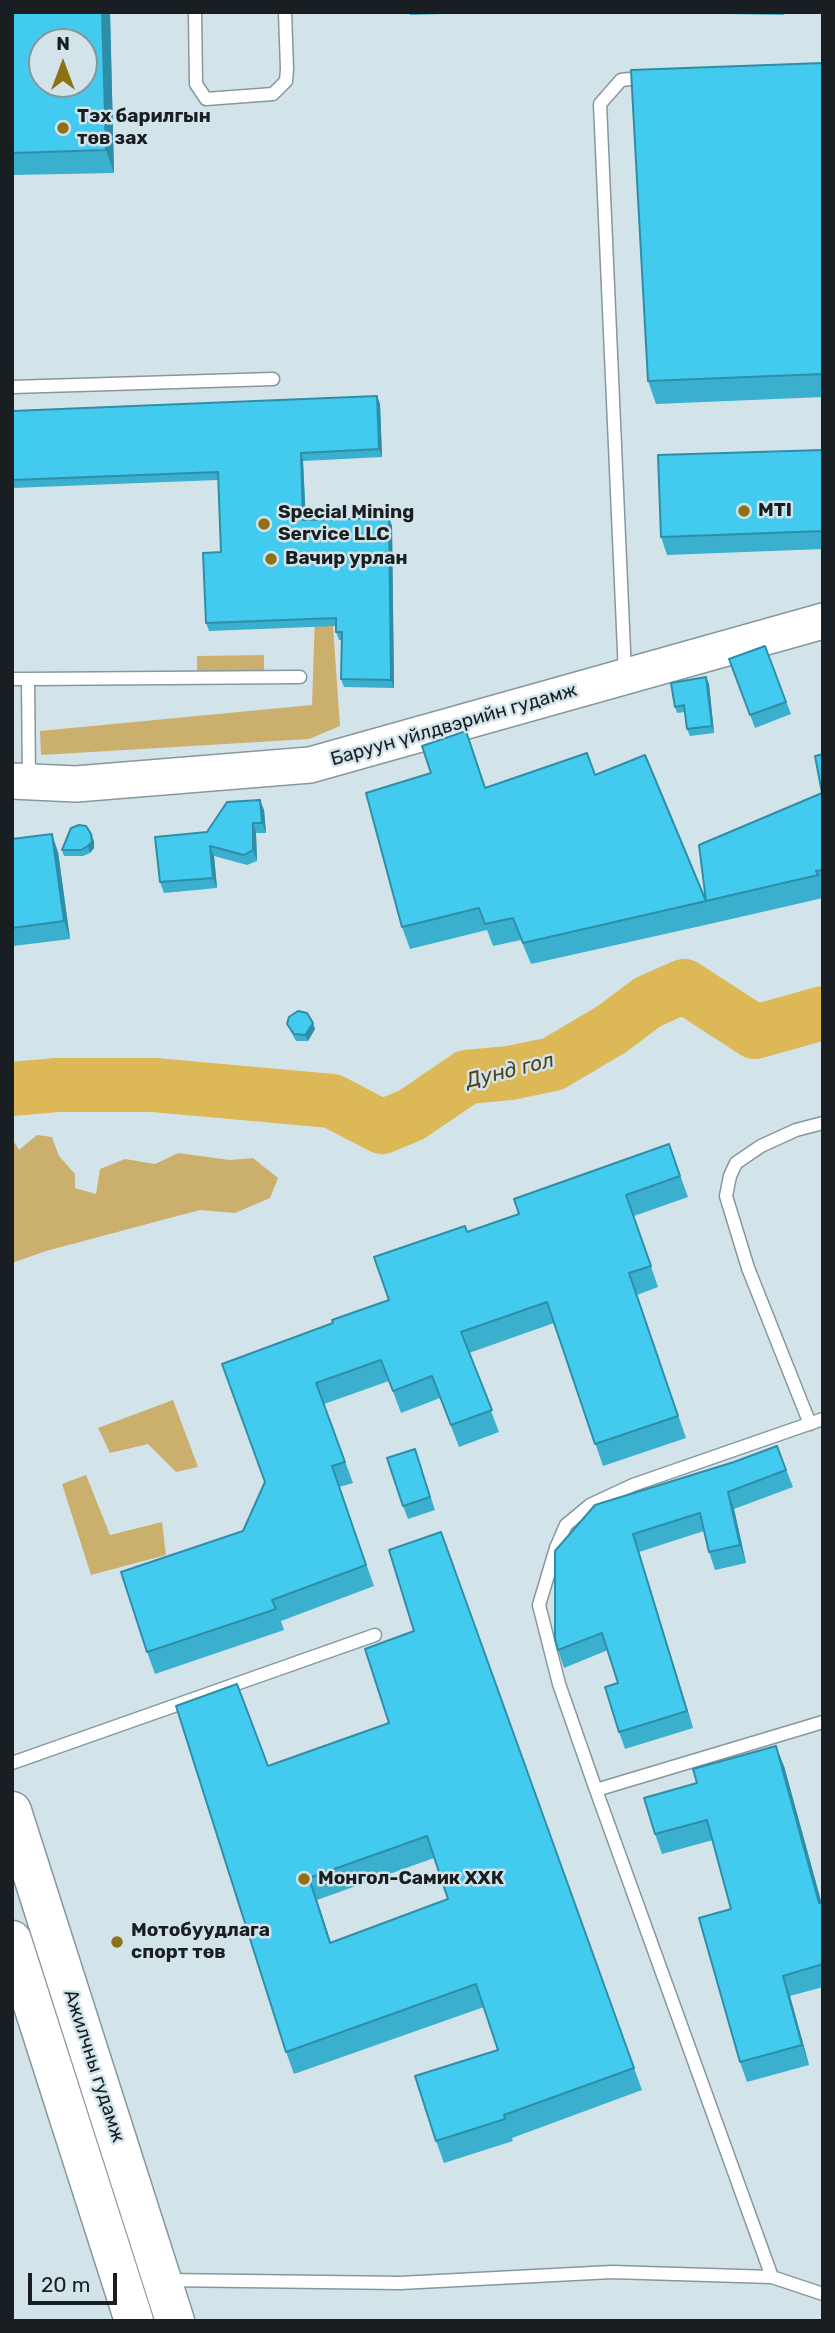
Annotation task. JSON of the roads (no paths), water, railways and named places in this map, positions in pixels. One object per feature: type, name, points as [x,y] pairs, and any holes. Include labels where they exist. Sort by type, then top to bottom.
[{"type":"main road","name":"Ажилчны гудамж","points":[[12,1811],[176,2321]]},
{"type":"main road","name":"Ажилчны гудамж","points":[[12,1940],[134,2321]]},
{"type":"street","name":"Баруун үйлдвэрийн гудамж","points":[[18,788],[310,765],[823,621]]},
{"type":"lane","points":[[195,12],[196,85],[206,99],[273,94],[286,81],[285,12]]},
{"type":"lane","points":[[625,677],[600,104],[621,80],[661,76]]},
{"type":"lane","points":[[12,387],[273,379]]},
{"type":"lane","points":[[12,680],[300,677]]},
{"type":"lane","points":[[18,788],[28,679]]},
{"type":"lane","points":[[810,1424],[748,1268],[726,1196],[736,1163],[796,1130],[823,1123]]},
{"type":"lane","points":[[772,2277],[559,1684],[539,1605],[556,1548],[566,1525],[590,1505],[633,1486],[823,1419]]},
{"type":"lane","points":[[12,1763],[375,1635]]},
{"type":"lane","points":[[596,1790],[823,1721]]},
{"type":"lane","points":[[162,2280],[400,2283],[612,2272],[772,2277],[823,2294]]},
{"type":"waterway","name":"Дунд гол","points":[[12,1089],[57,1085],[154,1085],[332,1101],[382,1127],[411,1115],[467,1077],[510,1073],[553,1064],[612,1029],[648,1002],[684,986],[755,1032],[823,1013]]},
{"type":"place","name":"Тэх барилгын төв зах","points":[[63,128]]},
{"type":"place","name":"MTI","points":[[744,511]]},
{"type":"place","name":"Special Mining Service LLC","points":[[264,524]]},
{"type":"place","name":"Вачир урлан","points":[[271,559]]},
{"type":"place","name":"Монгол-Самик ХХК","points":[[304,1879]]},
{"type":"place","name":"Мотобуудлага спорт төв","points":[[117,1942]]}]
